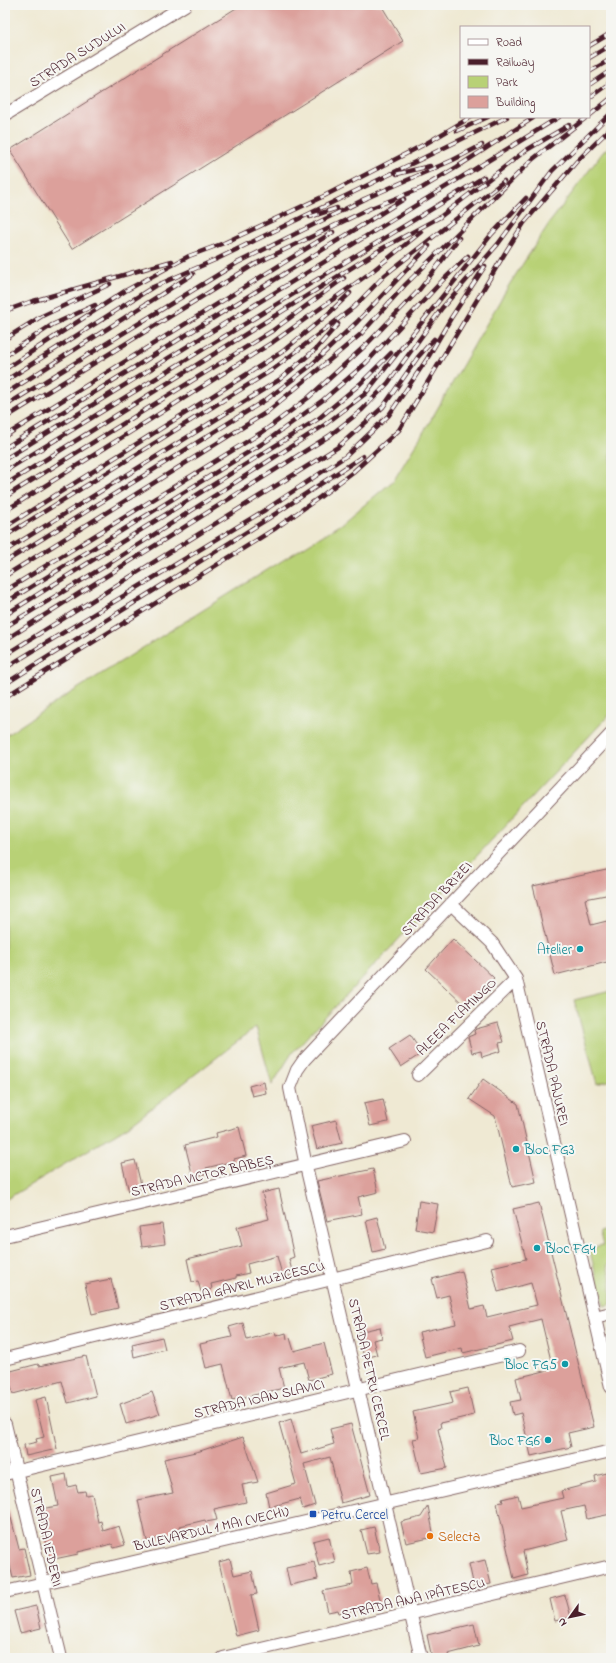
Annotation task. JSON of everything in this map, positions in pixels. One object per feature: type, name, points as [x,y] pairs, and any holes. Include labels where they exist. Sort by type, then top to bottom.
[{"type":"street","name":"STRADA SUDULUI","points":[[5,115],[185,5]]},
{"type":"street","name":"STRADA BRIZEI","points":[[290,1088],[296,1070],[304,1060],[611,734]]},
{"type":"street","name":"STRADA PAJUREI","points":[[451,904],[492,943],[516,979],[611,1387]]},
{"type":"street","name":"ALEEA FLAMINGO","points":[[418,1075],[516,979]]},
{"type":"street","name":"STRADA PETRU CERCEL","points":[[290,1088],[306,1166],[421,1658]]},
{"type":"street","name":"STRADA VICTOR BABEȘ","points":[[5,1236],[405,1142]]},
{"type":"street","name":"STRADA GAVRIL MUZICESCU","points":[[5,1358],[487,1241]]},
{"type":"street","points":[[595,1317],[611,1313]]},
{"type":"street","name":"STRADA IOAN SLAVICI","points":[[11,1472],[519,1351]]},
{"type":"street","name":"STRADA IEDERII","points":[[5,1424],[11,1472],[43,1583],[61,1658]]},
{"type":"street","name":"BULEVARDUL 1 MAI (VECHI)","points":[[5,1592],[611,1451]]},
{"type":"street","name":"STRADA ANA IPĂTESCU","points":[[223,1658],[611,1566]]},
{"type":"green space","points":[[611,144],[611,713],[292,1053],[272,1085],[256,1027],[130,1125],[5,1200],[5,736],[61,699],[344,522],[394,480],[432,418],[509,285],[550,222],[603,152]]},
{"type":"green space","points":[[611,991],[611,1080],[597,1084],[574,1000]]},
{"type":"green space","points":[[611,1229],[611,1264],[607,1265],[611,1280],[611,1304],[604,1306],[589,1248],[603,1245],[599,1232]]},
{"type":"building","points":[[241,5],[381,5],[403,41],[72,249],[10,150]]},
{"type":"building","points":[[611,869],[611,894],[585,899],[591,925],[611,920],[611,961],[555,975],[533,886]]},
{"type":"building","points":[[453,939],[494,978],[466,1007],[426,969]]},
{"type":"building","points":[[498,1023],[504,1042],[499,1043],[501,1051],[482,1057],[481,1051],[472,1053],[468,1037],[475,1034],[474,1031],[476,1029]]},
{"type":"building","points":[[410,1035],[422,1053],[401,1067],[389,1049]]},
{"type":"building","name":"Bloc FG3","points":[[483,1079],[518,1104],[536,1182],[512,1187],[495,1116],[469,1099]]},
{"type":"building","points":[[264,1082],[266,1093],[252,1096],[249,1086]]},
{"type":"building","points":[[383,1099],[388,1122],[370,1126],[364,1103]]},
{"type":"building","points":[[336,1120],[342,1143],[317,1149],[311,1126]]},
{"type":"building","points":[[239,1127],[246,1156],[234,1159],[234,1161],[206,1168],[208,1173],[193,1177],[185,1145],[217,1137],[216,1133]]},
{"type":"building","points":[[135,1160],[142,1189],[129,1192],[122,1163]]},
{"type":"building","points":[[373,1169],[378,1192],[358,1197],[362,1214],[327,1221],[317,1181]]},
{"type":"building","points":[[279,1189],[294,1257],[289,1259],[293,1275],[283,1278],[277,1256],[247,1264],[249,1273],[211,1284],[212,1289],[201,1292],[198,1281],[192,1282],[187,1259],[242,1246],[237,1227],[269,1219],[262,1193]]},
{"type":"building","points":[[419,1201],[438,1204],[433,1232],[415,1229]]},
{"type":"building","points":[[539,1203],[594,1427],[568,1433],[571,1447],[531,1456],[521,1413],[513,1415],[510,1402],[521,1400],[516,1378],[553,1369],[541,1319],[509,1327],[513,1341],[463,1353],[462,1348],[425,1357],[419,1332],[456,1324],[449,1295],[437,1298],[432,1279],[462,1271],[471,1309],[484,1306],[487,1317],[537,1305],[531,1283],[498,1292],[492,1267],[526,1259],[513,1209]]},
{"type":"building","points":[[377,1217],[385,1249],[373,1252],[366,1220]]},
{"type":"building","points":[[162,1224],[165,1244],[142,1247],[139,1227]]},
{"type":"building","points":[[111,1279],[118,1308],[92,1314],[85,1284]]},
{"type":"building","points":[[243,1323],[247,1340],[275,1332],[276,1336],[286,1333],[287,1339],[290,1338],[294,1351],[324,1343],[332,1374],[309,1380],[304,1362],[279,1368],[284,1388],[232,1400],[223,1364],[206,1368],[200,1344],[232,1337],[229,1327]]},
{"type":"building","points":[[380,1327],[382,1338],[373,1340],[377,1355],[364,1358],[358,1332]]},
{"type":"building","points":[[162,1337],[165,1349],[134,1357],[132,1344]]},
{"type":"building","points":[[86,1356],[96,1396],[68,1403],[62,1381],[13,1394],[7,1372],[38,1364],[39,1366]]},
{"type":"building","points":[[468,1388],[474,1415],[440,1423],[441,1428],[438,1429],[447,1468],[421,1473],[413,1439],[419,1438],[413,1412],[453,1403],[450,1392]]},
{"type":"building","points":[[152,1392],[160,1414],[126,1424],[120,1404]]},
{"type":"building","points":[[46,1397],[57,1449],[26,1456],[24,1445],[37,1442],[36,1439],[44,1437],[35,1400]]},
{"type":"building","points":[[291,1419],[301,1454],[334,1444],[330,1429],[351,1424],[370,1495],[341,1503],[330,1457],[304,1464],[315,1505],[303,1509],[300,1499],[269,1507],[266,1493],[296,1484],[279,1423]]},
{"type":"building","points":[[243,1437],[258,1482],[242,1485],[246,1502],[214,1509],[217,1520],[206,1522],[205,1520],[180,1526],[182,1534],[147,1541],[138,1500],[173,1493],[164,1459],[200,1451]]},
{"type":"building","points":[[611,1472],[611,1514],[587,1519],[584,1506],[561,1511],[568,1540],[523,1551],[528,1575],[514,1579],[497,1503],[503,1502],[502,1499],[518,1495],[521,1507],[563,1498],[561,1491],[596,1482],[595,1476]]},
{"type":"building","points":[[66,1474],[68,1487],[76,1485],[78,1492],[85,1491],[86,1495],[92,1494],[98,1522],[101,1521],[103,1531],[119,1526],[125,1545],[114,1548],[112,1544],[50,1560],[43,1532],[40,1509],[58,1506],[52,1477]]},
{"type":"building","points":[[428,1506],[434,1537],[406,1543],[401,1522],[421,1517]]},
{"type":"building","points":[[5,1510],[9,1510],[19,1549],[24,1548],[30,1575],[13,1578],[5,1546]]},
{"type":"building","points":[[374,1527],[380,1552],[367,1554],[361,1530]]},
{"type":"building","points":[[329,1537],[335,1562],[319,1566],[313,1541]]},
{"type":"building","points":[[230,1559],[234,1575],[252,1571],[257,1594],[251,1595],[259,1630],[236,1636],[219,1562]]},
{"type":"building","points":[[485,1560],[491,1584],[474,1587],[469,1564]]},
{"type":"building","points":[[314,1562],[318,1579],[290,1585],[286,1568]]},
{"type":"building","points":[[367,1568],[371,1584],[376,1583],[381,1603],[371,1605],[372,1608],[359,1611],[359,1609],[339,1613],[338,1610],[328,1612],[323,1591],[353,1585],[351,1572]]},
{"type":"building","points":[[565,1595],[571,1617],[555,1621],[550,1599]]},
{"type":"building","points":[[36,1606],[41,1628],[20,1633],[14,1611]]},
{"type":"building","points":[[474,1624],[479,1646],[448,1654],[449,1658],[432,1658],[427,1635]]},
{"type":"railway","points":[[590,45],[611,33]]},
{"type":"railway","points":[[590,57],[611,45]]},
{"type":"railway","points":[[590,71],[611,59]]},
{"type":"railway","points":[[590,84],[611,70]]},
{"type":"railway","points":[[590,97],[611,82]]},
{"type":"railway","points":[[590,115],[611,98]]},
{"type":"railway","points":[[5,640],[329,436],[362,410],[388,383],[442,308],[498,244],[552,171],[611,113]]},
{"type":"railway","points":[[5,369],[125,291],[189,256],[224,243],[324,196],[425,144],[469,118]]},
{"type":"railway","points":[[457,131],[486,118]]},
{"type":"railway","points":[[5,381],[153,287],[217,259],[505,118]]},
{"type":"railway","points":[[5,418],[255,264],[371,208],[422,188],[533,118]]},
{"type":"railway","points":[[5,459],[557,118]]},
{"type":"railway","points":[[5,576],[267,412],[361,334],[405,285],[533,159],[586,118]]},
{"type":"railway","points":[[5,485],[383,248],[440,217],[525,151],[569,125]]},
{"type":"railway","points":[[5,697],[276,528],[353,472],[399,430],[524,223],[577,161],[611,128]]},
{"type":"railway","points":[[362,200],[453,160],[482,145]]},
{"type":"railway","points":[[397,174],[430,166]]},
{"type":"railway","points":[[5,471],[484,177]]},
{"type":"railway","points":[[5,536],[272,370],[354,307],[385,275],[504,181]]},
{"type":"railway","points":[[5,406],[237,263],[367,198]]},
{"type":"railway","points":[[5,627],[102,568],[323,426],[365,394],[491,235],[526,198]]},
{"type":"railway","points":[[5,448],[404,199]]},
{"type":"railway","points":[[310,217],[337,208]]},
{"type":"railway","points":[[5,436],[333,232]]},
{"type":"railway","points":[[5,511],[273,342],[370,273],[421,232]]},
{"type":"railway","points":[[5,591],[264,431],[308,398],[366,345],[420,289],[459,238]]},
{"type":"railway","points":[[5,562],[267,399],[309,367],[357,322],[429,246]]},
{"type":"railway","points":[[5,603],[268,440],[323,400],[366,363],[442,281],[468,256]]},
{"type":"railway","points":[[5,311],[30,302],[172,261]]},
{"type":"railway","points":[[5,668],[265,510],[346,456],[389,415],[427,359],[451,318],[485,266]]},
{"type":"railway","points":[[5,394],[193,274]]},
{"type":"railway","points":[[5,497],[272,331],[344,278]]},
{"type":"railway","points":[[5,339],[42,316],[110,284]]},
{"type":"railway","points":[[5,527],[282,352],[328,314],[350,293]]},
{"type":"railway","points":[[5,356],[52,325],[95,305]]},
{"type":"railway","points":[[5,551],[279,380],[316,349],[338,324]]},
{"type":"railway","points":[[5,655],[338,447],[383,407],[418,357],[434,339]]},
{"type":"railway","points":[[5,615],[318,419],[360,384],[391,353]]},
{"type":"railway","points":[[5,684],[269,518],[363,456]]},
{"type":"place","name":"Atelier","points":[[580,949]]},
{"type":"place","name":"Bloc FG3","points":[[516,1149]]},
{"type":"place","name":"Bloc FG4","points":[[537,1248]]},
{"type":"place","name":"Bloc FG5","points":[[565,1364]]},
{"type":"place","name":"Bloc FG6","points":[[548,1440]]},
{"type":"place","name":"Petru Cercel","points":[[313,1514]]},
{"type":"place","name":"Selecta","points":[[430,1536]]}]
